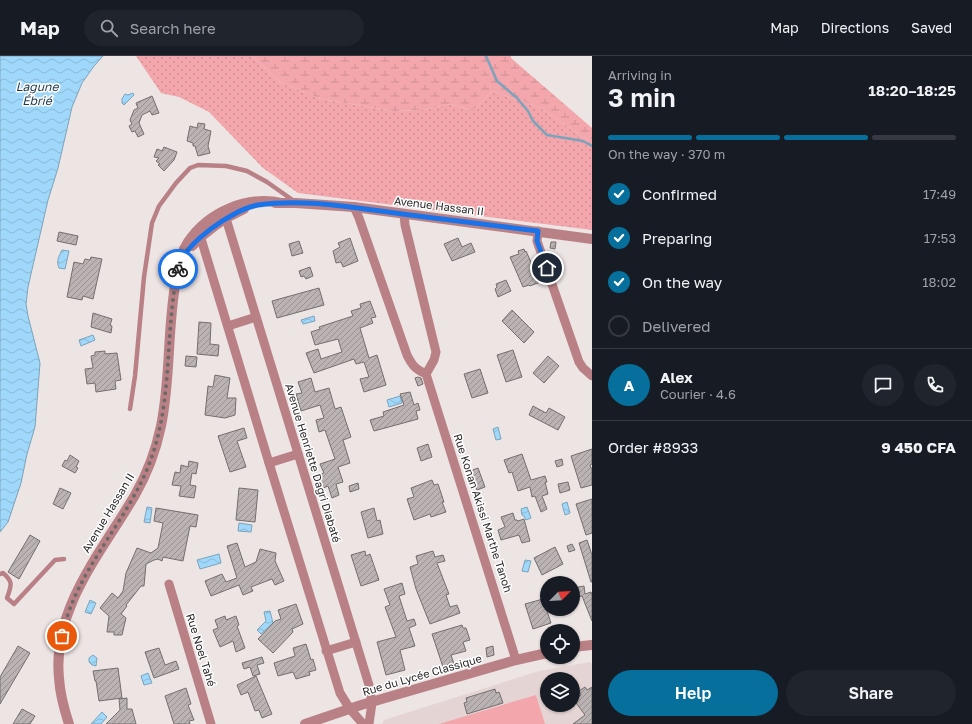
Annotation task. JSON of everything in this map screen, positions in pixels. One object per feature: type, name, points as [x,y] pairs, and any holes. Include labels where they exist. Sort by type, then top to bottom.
[{"type":"street","name":"Avenue Hassan II","points":[[69,724],[63,703],[59,678],[60,650],[65,622],[74,596],[90,565],[135,494],[155,448],[166,399],[172,306],[179,263],[212,218],[225,214],[250,201],[263,200],[282,203],[354,207],[592,239]]},
{"type":"street","points":[[354,207],[362,225],[411,365],[417,370],[426,374],[434,360],[436,352],[405,226],[404,214]]},
{"type":"street","name":"Avenue Henriette Dagri Diabaté","points":[[225,214],[369,684],[372,702],[369,724]]},
{"type":"street","points":[[538,231],[537,241],[579,362],[592,376]]},
{"type":"street","points":[[200,233],[326,651],[340,692],[350,709],[363,724]]},
{"type":"street","points":[[228,326],[256,317]]},
{"type":"street","name":"Rue Konan Akissi Marthe Tanoh","points":[[426,374],[516,660]]},
{"type":"street","points":[[269,463],[298,454]]},
{"type":"street","name":"Rue Noel Tahé","points":[[169,584],[211,724]]},
{"type":"street","points":[[326,651],[356,642]]},
{"type":"street","points":[[580,646],[592,645]]},
{"type":"street","name":"Rue du Lycée Classique","points":[[305,724],[372,702],[516,660],[540,655]]},
{"type":"lane","points":[[130,409],[135,376],[144,276],[152,223],[158,206],[176,183],[190,168],[198,165],[226,166],[247,171],[267,182],[296,203]]},
{"type":"lane","points":[[0,574],[10,578],[11,582],[7,598],[14,604],[55,560],[64,559]]},
{"type":"shaded area","points":[[590,662],[592,665],[592,724],[382,724],[384,720],[539,671]]},
{"type":"green space","points":[[136,56],[252,56],[280,82],[321,99],[394,111],[424,110],[450,104],[473,111],[492,91],[539,107],[592,143],[592,230],[298,193],[263,168],[209,112],[179,97],[161,93]]},
{"type":"green space","points":[[252,56],[511,56],[511,58],[592,128],[592,143],[539,107],[492,91],[473,111],[450,104],[424,110],[394,111],[321,99],[280,82]]},
{"type":"green space","points":[[536,695],[540,712],[545,724],[439,724]]},
{"type":"water","name":"Lagune Ébrié","points":[[0,56],[103,56],[82,83],[72,107],[58,168],[48,200],[28,287],[26,304],[40,363],[35,427],[27,454],[21,483],[8,522],[0,532]]},
{"type":"water","points":[[133,93],[134,95],[124,105],[122,103],[122,99],[125,94],[128,95]]},
{"type":"water","points":[[62,250],[69,251],[65,269],[59,268],[58,265],[58,259]]},
{"type":"water","points":[[314,316],[315,321],[303,324],[301,320]]},
{"type":"water","points":[[93,335],[95,340],[81,346],[79,340]]},
{"type":"water","points":[[400,396],[402,403],[389,407],[387,400]]},
{"type":"water","points":[[498,427],[501,439],[496,440],[493,429]]},
{"type":"water","points":[[567,502],[570,513],[565,515],[562,504]]},
{"type":"water","points":[[147,507],[152,508],[150,523],[144,522]]},
{"type":"water","points":[[527,507],[531,518],[526,520],[522,515],[521,509]]},
{"type":"water","points":[[239,523],[252,525],[251,532],[238,531]]},
{"type":"water","points":[[219,554],[221,563],[200,569],[197,560]]},
{"type":"water","points":[[525,560],[531,561],[528,572],[522,571]]},
{"type":"water","points":[[90,600],[96,603],[91,614],[85,612]]},
{"type":"water","points":[[270,611],[273,623],[261,634],[257,630],[266,621],[264,612]]},
{"type":"water","points":[[93,655],[97,658],[96,666],[89,662],[89,658]]},
{"type":"water","points":[[148,673],[152,683],[144,685],[141,676]]},
{"type":"water","points":[[102,712],[107,717],[101,724],[91,724]]},
{"type":"building","points":[[152,96],[159,113],[152,115],[150,111],[142,115],[139,123],[144,134],[138,137],[135,131],[132,132],[129,126],[132,124],[130,120],[134,110],[138,108],[136,103]]},
{"type":"building","points":[[198,123],[205,124],[204,129],[211,131],[208,146],[210,153],[198,156],[193,143],[187,141],[190,126],[197,128]]},
{"type":"building","points":[[164,147],[177,152],[174,160],[164,171],[158,165],[160,164],[156,161],[159,158],[154,157],[157,149],[162,151]]},
{"type":"building","points":[[59,232],[78,236],[76,245],[57,241]]},
{"type":"building","points":[[350,238],[358,261],[343,267],[341,262],[336,263],[333,251],[340,247],[338,243]]},
{"type":"building","points":[[458,238],[462,247],[471,243],[475,252],[452,261],[444,244]]},
{"type":"building","points":[[299,241],[303,253],[292,256],[289,244]]},
{"type":"building","points":[[551,242],[556,242],[555,249],[550,248]]},
{"type":"building","points":[[524,249],[540,282],[523,287],[510,257],[519,254],[518,251]]},
{"type":"building","points":[[91,257],[102,259],[93,299],[83,296],[82,300],[67,297],[74,262],[83,264],[85,259],[90,260]]},
{"type":"building","points":[[310,267],[313,276],[306,279],[304,276],[301,277],[299,271]]},
{"type":"building","points":[[506,280],[511,291],[498,297],[495,289],[497,287],[496,284]]},
{"type":"building","points":[[319,288],[324,305],[277,318],[272,301]]},
{"type":"building","points":[[370,301],[376,317],[371,318],[373,323],[360,328],[369,358],[377,355],[386,385],[364,392],[360,379],[369,377],[364,362],[356,364],[354,359],[314,373],[306,353],[318,349],[321,359],[342,352],[338,339],[315,345],[311,332],[320,329],[319,327],[353,316],[351,311],[361,308],[360,304]]},
{"type":"building","points":[[512,310],[534,332],[524,343],[502,321]]},
{"type":"building","points":[[93,313],[112,319],[110,325],[112,326],[111,333],[91,327]]},
{"type":"building","points":[[199,322],[211,323],[210,344],[219,345],[218,356],[197,354]]},
{"type":"building","points":[[513,350],[522,377],[506,382],[497,355]]},
{"type":"building","points":[[105,351],[105,354],[117,353],[121,380],[115,381],[116,389],[96,392],[95,383],[87,384],[85,369],[93,368],[91,356],[95,355],[95,352]]},
{"type":"building","points":[[186,356],[197,357],[196,367],[185,366]]},
{"type":"building","points":[[548,356],[559,366],[544,383],[533,373]]},
{"type":"building","points":[[480,369],[488,393],[472,398],[464,374]]},
{"type":"building","points":[[215,375],[230,378],[227,398],[236,398],[235,415],[225,418],[205,415],[208,386],[213,387]]},
{"type":"building","points":[[311,378],[315,392],[329,388],[335,409],[341,407],[351,437],[343,440],[350,463],[338,467],[343,482],[336,484],[339,495],[332,498],[328,486],[321,489],[317,475],[324,473],[320,464],[335,459],[325,430],[319,432],[316,420],[324,418],[320,405],[301,411],[296,394],[302,393],[298,382]]},
{"type":"building","points":[[415,378],[421,378],[423,384],[418,386]]},
{"type":"building","points":[[410,392],[414,405],[418,403],[420,410],[416,411],[418,419],[374,431],[370,420],[384,416],[383,412],[404,405],[400,394]]},
{"type":"building","points":[[533,406],[546,413],[549,408],[565,417],[558,430],[529,415]]},
{"type":"building","points":[[244,428],[247,438],[237,441],[246,467],[230,472],[218,436]]},
{"type":"building","points":[[428,444],[432,457],[421,461],[417,448]]},
{"type":"building","points":[[592,449],[592,464],[590,465],[592,470],[592,485],[581,488],[571,456]]},
{"type":"building","points":[[522,454],[531,480],[545,476],[547,482],[545,482],[548,494],[542,496],[547,509],[541,512],[535,496],[532,497],[530,487],[518,491],[512,472],[509,473],[504,460]]},
{"type":"building","points":[[70,455],[79,461],[76,467],[78,468],[75,473],[62,466]]},
{"type":"building","points":[[562,459],[563,465],[557,467],[555,461]]},
{"type":"building","points":[[189,461],[198,463],[196,474],[192,473],[190,485],[196,486],[194,498],[179,496],[181,486],[172,485],[175,472],[180,473],[181,465],[188,467]]},
{"type":"building","points":[[478,468],[485,487],[477,490],[470,471]]},
{"type":"building","points":[[432,480],[434,485],[438,484],[446,512],[431,517],[430,514],[414,520],[407,499],[414,497],[411,488]]},
{"type":"building","points":[[568,482],[570,490],[560,493],[558,484]]},
{"type":"building","points":[[358,483],[359,489],[350,492],[349,486]]},
{"type":"building","points":[[60,488],[71,493],[63,509],[53,504]]},
{"type":"building","points":[[239,488],[258,490],[255,522],[236,520]]},
{"type":"building","points":[[592,499],[592,533],[586,535],[576,504]]},
{"type":"building","points":[[156,508],[198,515],[196,527],[190,526],[183,561],[163,557],[162,561],[158,559],[146,564],[144,586],[141,586],[121,614],[126,618],[122,635],[114,635],[114,632],[107,632],[109,616],[100,608],[112,593],[118,598],[123,591],[126,573],[137,548],[151,553],[158,548],[163,523],[154,521]]},
{"type":"building","points":[[374,508],[377,521],[380,520],[383,534],[368,538],[361,512]]},
{"type":"building","points":[[513,513],[515,520],[518,521],[524,519],[530,541],[522,543],[519,535],[501,540],[498,530],[505,527],[501,517]]},
{"type":"building","points":[[30,535],[40,541],[19,579],[8,572]]},
{"type":"building","points":[[587,540],[592,555],[592,582],[579,543]]},
{"type":"building","points":[[237,543],[245,567],[256,562],[260,549],[276,553],[275,561],[284,581],[275,585],[272,579],[251,587],[253,591],[243,595],[239,585],[211,596],[205,581],[222,574],[226,582],[237,578],[227,546]]},
{"type":"building","points":[[572,544],[575,550],[569,552],[567,546]]},
{"type":"building","points":[[555,547],[563,564],[542,575],[534,558]]},
{"type":"building","points":[[365,551],[366,556],[370,554],[379,580],[361,586],[351,555]]},
{"type":"building","points":[[433,551],[435,557],[443,555],[445,561],[437,563],[449,594],[446,595],[450,607],[457,605],[460,613],[430,624],[416,589],[410,567],[418,564],[416,556]]},
{"type":"building","points":[[402,583],[405,594],[399,596],[407,621],[414,619],[416,625],[409,628],[415,646],[400,650],[405,670],[386,675],[377,642],[396,637],[385,607],[390,605],[384,589]]},
{"type":"building","points":[[584,586],[585,594],[591,592],[592,621],[582,596],[580,596],[580,587]]},
{"type":"building","points":[[540,600],[540,616],[549,616],[551,623],[540,624],[540,627],[533,629],[525,604]]},
{"type":"building","points":[[296,604],[303,624],[292,629],[293,632],[273,653],[258,639],[275,621],[281,619],[278,610]]},
{"type":"building","points":[[225,616],[226,620],[236,616],[239,625],[237,626],[245,648],[236,652],[233,641],[220,647],[213,630],[218,628],[215,620]]},
{"type":"building","points":[[462,625],[463,628],[466,628],[470,640],[463,642],[466,651],[451,655],[454,664],[443,667],[432,634]]},
{"type":"building","points":[[306,644],[316,670],[309,672],[310,675],[296,679],[293,672],[278,676],[274,663],[295,656],[293,648]]},
{"type":"building","points":[[18,646],[30,653],[0,704],[0,677]]},
{"type":"building","points":[[493,646],[494,655],[487,657],[486,648]]},
{"type":"building","points":[[159,648],[165,665],[176,661],[179,669],[154,678],[145,652]]},
{"type":"building","points":[[262,657],[264,663],[257,665],[260,674],[253,676],[250,667],[244,669],[242,663]]},
{"type":"building","points":[[118,668],[122,698],[99,701],[93,671]]},
{"type":"building","points":[[256,676],[272,714],[262,718],[259,710],[255,711],[248,692],[241,695],[237,685]]},
{"type":"building","points":[[585,687],[587,690],[592,687],[592,724],[573,724],[585,715],[580,708],[580,690]]},
{"type":"building","points":[[186,688],[191,704],[188,705],[194,720],[189,721],[190,724],[174,724],[165,696]]},
{"type":"building","points":[[495,689],[496,693],[499,692],[503,703],[467,714],[464,703],[467,702],[466,698]]},
{"type":"building","points":[[127,698],[127,709],[132,709],[136,724],[106,724],[120,710],[119,699]]},
{"type":"building","points":[[22,709],[35,716],[30,724],[13,724]]},
{"type":"waterway","points":[[486,56],[497,81],[517,98],[528,111],[533,121],[547,135],[583,141],[592,146]]},
{"type":"way so far","points":[[62,636],[74,596],[90,565],[117,525],[135,494],[155,448],[166,399],[172,306],[178,269]]},
{"type":"route","points":[[178,269],[179,263],[191,247],[201,237],[226,218],[256,205],[282,203],[354,207],[538,231],[537,241],[547,268]]}]
